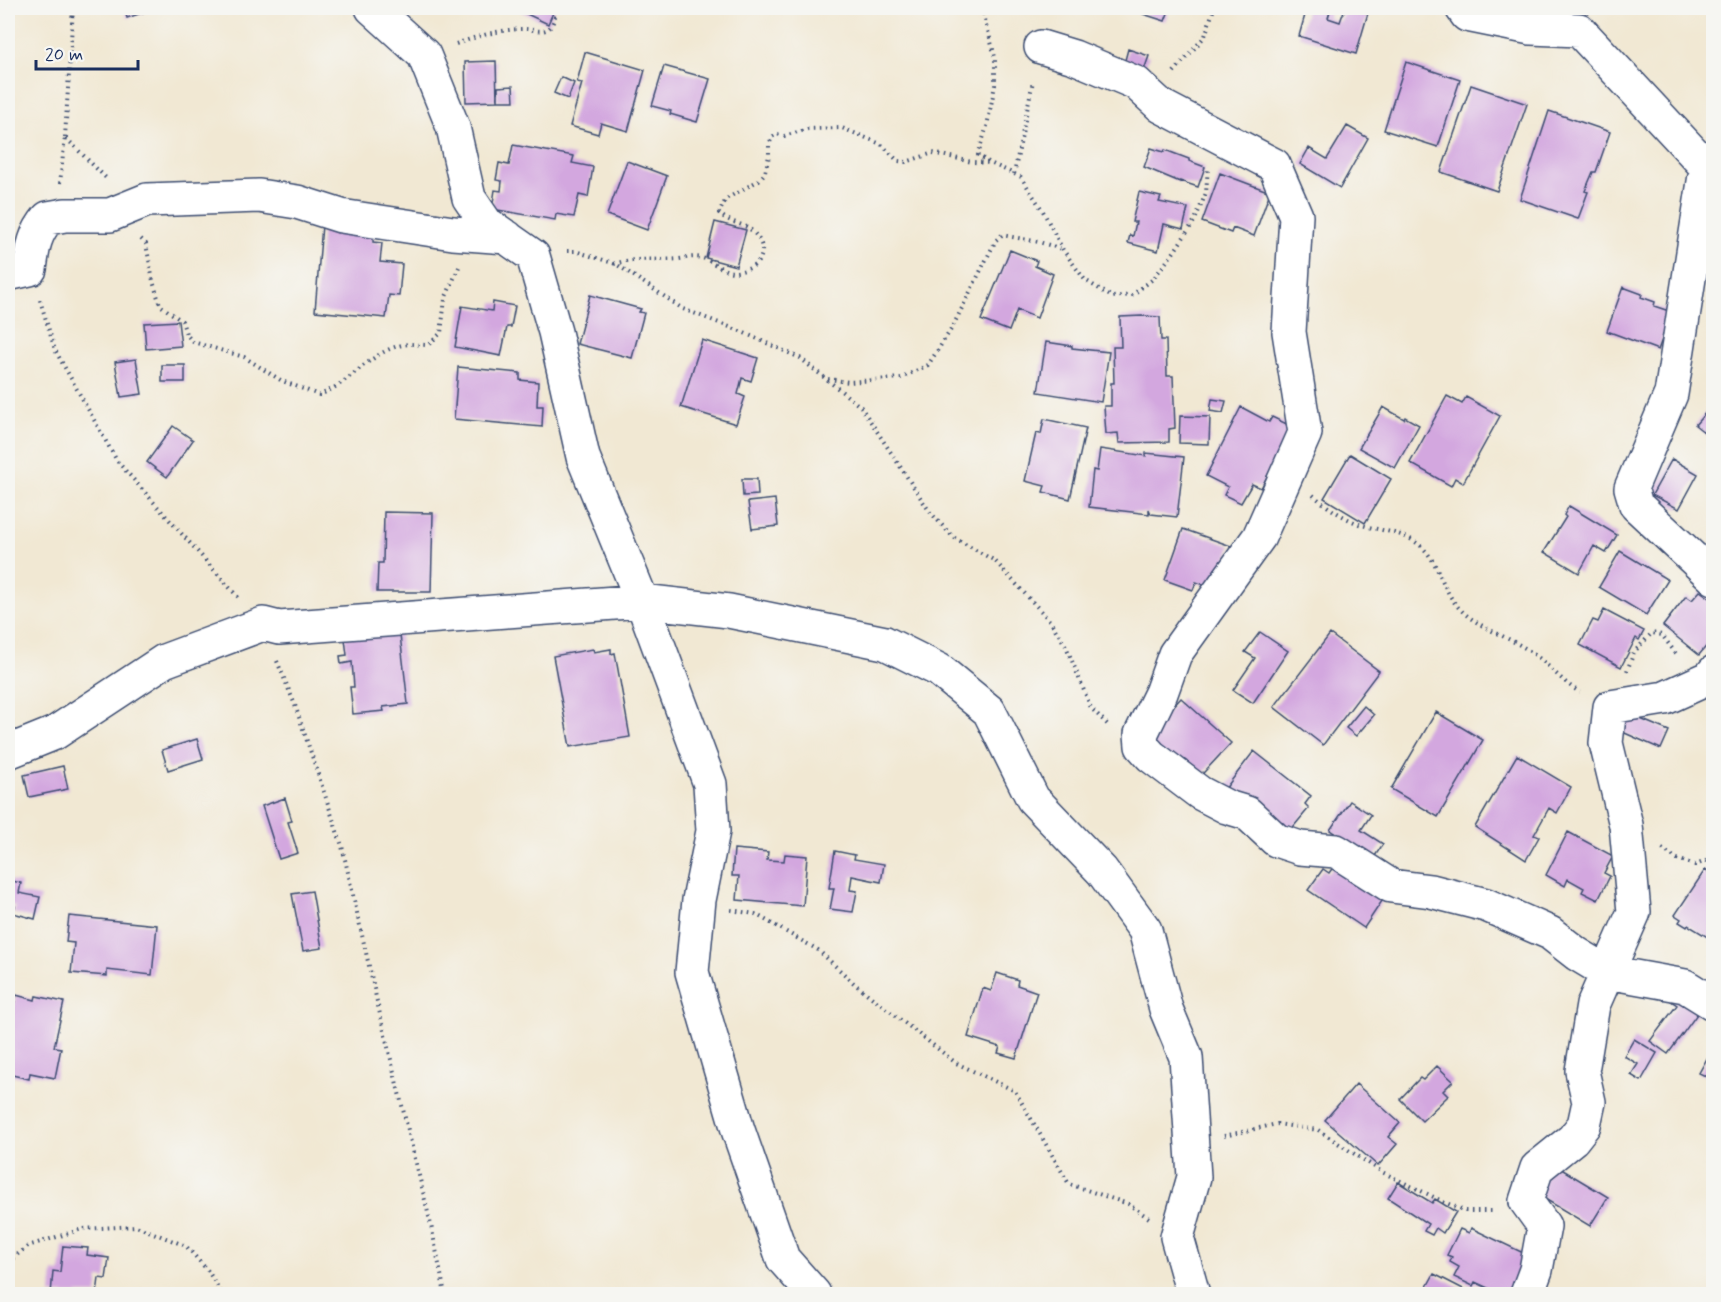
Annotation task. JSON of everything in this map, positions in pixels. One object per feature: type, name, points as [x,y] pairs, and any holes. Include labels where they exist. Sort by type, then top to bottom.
[{"type":"street","points":[[372,8],[424,56],[453,127],[469,198],[486,223],[533,256],[555,332],[583,457],[642,601],[710,784],[713,831],[699,900],[692,972],[738,1130],[783,1259],[814,1294]]},
{"type":"street","points":[[1462,8],[1467,15],[1531,28],[1583,19],[1710,172],[1671,394],[1631,488],[1636,505],[1713,578]]},
{"type":"street","points":[[1041,47],[1074,57],[1136,84],[1161,106],[1274,165],[1296,216],[1289,332],[1305,433],[1259,537],[1175,654],[1161,693],[1142,734],[1142,746],[1151,756],[1200,793],[1227,807],[1247,813],[1276,840],[1300,848],[1336,851],[1391,886],[1431,891],[1486,905],[1550,933],[1577,954],[1607,972],[1685,986],[1713,1004]]},
{"type":"street","points":[[19,272],[38,231],[48,218],[65,215],[110,215],[147,200],[259,195],[297,202],[341,216],[516,243]]},
{"type":"street","points":[[8,752],[55,733],[164,661],[263,624],[279,628],[642,601],[729,611],[885,643],[939,670],[990,711],[1033,799],[1102,871],[1145,930],[1167,1009],[1186,1057],[1194,1177],[1177,1237],[1193,1294]]},
{"type":"street","points":[[1527,1294],[1536,1270],[1544,1226],[1526,1201],[1537,1168],[1573,1139],[1584,1125],[1589,1102],[1582,1071],[1593,1005],[1634,912],[1626,825],[1606,744],[1610,707],[1665,698],[1704,678]]},
{"type":"path","points":[[48,218],[58,195],[65,137],[73,8]]},
{"type":"path","points":[[424,56],[484,34],[547,29],[558,8]]},
{"type":"path","points":[[982,8],[995,57],[995,85],[987,126],[978,155],[1021,177],[1043,211],[1063,250],[1085,280],[1112,297],[1132,295],[1153,279],[1195,220],[1206,193],[1208,158],[1204,127]]},
{"type":"path","points":[[1136,84],[1172,75],[1205,36],[1214,8]]},
{"type":"path","points":[[1014,174],[1041,47]]},
{"type":"path","points":[[614,264],[652,258],[691,257],[703,258],[733,272],[751,267],[758,262],[763,252],[762,246],[751,230],[719,213],[726,199],[759,180],[765,173],[769,145],[777,134],[784,136],[808,129],[842,128],[880,144],[898,161],[906,162],[933,153],[972,162],[990,163]]},
{"type":"path","points":[[65,137],[102,176],[119,187],[131,200],[133,229],[146,244],[160,305],[182,321],[186,334],[193,342],[244,357],[282,381],[319,395],[332,390],[387,350],[408,344],[428,345],[441,333],[446,299],[459,267],[468,234]]},
{"type":"path","points":[[8,197],[14,218]]},
{"type":"path","points":[[826,378],[849,382],[901,378],[928,365],[952,328],[996,240],[1002,235],[1063,250]]},
{"type":"path","points":[[516,243],[575,251],[614,264],[683,309],[800,358],[826,378],[861,407],[930,512],[953,537],[995,561],[1050,621],[1066,646],[1091,708],[1101,720],[1122,737],[1142,746]]},
{"type":"path","points":[[19,272],[55,350],[117,461],[263,624],[295,705],[342,846],[431,1225],[445,1294]]},
{"type":"path","points":[[1287,475],[1325,505],[1359,524],[1412,540],[1433,558],[1449,596],[1459,609],[1474,622],[1502,634],[1531,652],[1553,669],[1567,685],[1610,707],[1634,652],[1652,633],[1662,635],[1704,678]]},
{"type":"path","points":[[1626,825],[1677,859],[1695,865],[1713,858]]},
{"type":"path","points":[[699,900],[718,908],[755,914],[818,950],[856,985],[956,1064],[1015,1091],[1069,1184],[1128,1204],[1177,1237]]},
{"type":"path","points":[[1192,1144],[1277,1125],[1318,1130],[1382,1172],[1465,1211],[1498,1210],[1526,1201]]},
{"type":"path","points":[[8,1262],[28,1246],[82,1229],[136,1226],[186,1246],[208,1271],[222,1294]]},
{"type":"building","points":[[124,8],[156,8],[127,18]]},
{"type":"building","points":[[514,8],[555,8],[548,24]]},
{"type":"building","points":[[1145,8],[1170,8],[1165,21],[1143,14]]},
{"type":"building","points":[[1307,8],[1331,8],[1328,18],[1340,22],[1345,8],[1368,13],[1356,54],[1299,36]]},
{"type":"building","points":[[1128,49],[1149,56],[1144,70],[1124,64]]},
{"type":"building","points":[[585,52],[645,70],[628,131],[601,123],[598,134],[570,126],[582,83],[577,82]]},
{"type":"building","points":[[496,61],[497,101],[466,102],[465,62]]},
{"type":"building","points":[[1406,62],[1460,80],[1438,147],[1384,130]]},
{"type":"building","points":[[664,66],[710,79],[697,122],[652,106]]},
{"type":"building","points":[[561,77],[574,83],[568,99],[554,93]]},
{"type":"building","points":[[1471,85],[1527,104],[1497,191],[1441,172]]},
{"type":"building","points":[[513,86],[514,101],[498,101],[498,87]]},
{"type":"building","points":[[1549,111],[1610,132],[1596,172],[1593,172],[1585,191],[1588,192],[1578,219],[1520,199]]},
{"type":"building","points":[[1347,126],[1368,138],[1340,188],[1300,164],[1309,148],[1327,159]]},
{"type":"building","points":[[513,145],[574,156],[572,163],[593,167],[588,197],[579,195],[574,217],[556,214],[555,220],[492,209],[495,190],[501,191],[502,181],[496,180],[499,163],[509,165]]},
{"type":"building","points":[[1151,148],[1164,152],[1165,150],[1205,167],[1198,187],[1144,167]]},
{"type":"building","points":[[627,161],[667,176],[647,230],[607,215]]},
{"type":"building","points":[[1220,173],[1270,192],[1254,236],[1233,228],[1231,233],[1202,222]]},
{"type":"building","points":[[1139,192],[1161,197],[1159,202],[1188,208],[1183,229],[1164,224],[1158,251],[1128,243],[1130,235],[1133,236],[1136,222],[1132,222]]},
{"type":"building","points":[[715,222],[746,230],[736,266],[706,258]]},
{"type":"building","points":[[322,225],[373,230],[373,242],[382,243],[380,262],[402,264],[399,296],[389,295],[386,318],[315,311]]},
{"type":"building","points":[[1010,250],[1037,261],[1035,266],[1053,274],[1037,318],[1017,310],[1009,331],[981,320]]},
{"type":"building","points":[[1623,287],[1642,294],[1641,297],[1655,302],[1654,306],[1672,312],[1658,350],[1607,331]]},
{"type":"building","points":[[590,295],[641,309],[639,312],[644,313],[632,358],[577,344]]},
{"type":"building","points":[[493,302],[515,306],[511,327],[507,327],[501,356],[455,347],[462,306],[492,311]]},
{"type":"building","points":[[1120,317],[1160,317],[1161,340],[1166,340],[1167,376],[1173,376],[1175,428],[1169,429],[1169,442],[1119,443],[1118,433],[1106,434],[1104,406],[1111,406],[1111,383],[1114,383],[1113,347],[1121,347]]},
{"type":"building","points":[[178,321],[181,346],[146,349],[144,323]]},
{"type":"building","points":[[702,340],[758,358],[751,381],[742,378],[738,394],[745,397],[736,424],[681,407]]},
{"type":"building","points":[[1046,342],[1072,346],[1072,348],[1109,352],[1101,402],[1038,392]]},
{"type":"building","points":[[136,359],[142,394],[121,397],[115,362]]},
{"type":"building","points":[[162,365],[185,365],[185,382],[162,382]]},
{"type":"building","points":[[458,367],[520,373],[520,380],[538,382],[537,406],[543,406],[542,427],[454,419]]},
{"type":"building","points":[[1447,396],[1462,404],[1466,397],[1500,416],[1463,483],[1455,478],[1451,486],[1410,463]]},
{"type":"building","points":[[1212,399],[1226,401],[1223,413],[1210,411]]},
{"type":"building","points":[[1714,403],[1714,440],[1695,425]]},
{"type":"building","points":[[1241,407],[1269,422],[1272,417],[1293,427],[1261,488],[1252,484],[1241,503],[1224,495],[1228,487],[1206,476]]},
{"type":"building","points":[[1383,407],[1419,425],[1395,468],[1359,448]]},
{"type":"building","points":[[1180,416],[1210,417],[1209,444],[1179,443]]},
{"type":"building","points":[[1044,419],[1086,428],[1070,499],[1043,492],[1045,486],[1025,481],[1036,433],[1041,434]]},
{"type":"building","points":[[173,426],[193,440],[167,477],[147,462]]},
{"type":"building","points":[[1100,449],[1146,456],[1146,453],[1184,457],[1177,517],[1151,514],[1149,509],[1149,514],[1089,507],[1093,470],[1097,471]]},
{"type":"building","points":[[1350,454],[1391,479],[1365,523],[1324,498]]},
{"type":"building","points":[[1672,459],[1698,474],[1679,509],[1652,495]]},
{"type":"building","points":[[742,479],[757,479],[758,495],[743,496]]},
{"type":"building","points":[[775,499],[778,526],[752,529],[748,502]]},
{"type":"building","points":[[1569,506],[1617,535],[1606,553],[1594,546],[1579,573],[1544,552],[1566,517],[1564,515]]},
{"type":"building","points":[[384,512],[433,513],[431,592],[377,592],[378,563],[383,563]]},
{"type":"building","points":[[1183,529],[1231,546],[1216,589],[1196,582],[1193,590],[1165,580]]},
{"type":"building","points":[[1620,551],[1668,580],[1646,615],[1599,587]]},
{"type":"building","points":[[1700,591],[1714,601],[1714,637],[1699,655],[1663,626],[1686,596],[1692,600]]},
{"type":"building","points":[[1604,610],[1644,631],[1639,640],[1636,638],[1621,667],[1580,645],[1593,620],[1598,622]]},
{"type":"building","points":[[399,626],[408,704],[383,707],[384,711],[353,714],[350,687],[354,687],[352,662],[341,664],[340,656],[347,655],[344,631]]},
{"type":"building","points":[[1260,632],[1288,651],[1253,703],[1233,690],[1255,658],[1245,652]]},
{"type":"building","points":[[1330,634],[1379,671],[1323,745],[1274,707]]},
{"type":"building","points":[[593,649],[594,652],[611,649],[611,654],[615,653],[630,737],[570,747],[553,656]]},
{"type":"building","points":[[1181,698],[1231,743],[1193,784],[1143,740]]},
{"type":"building","points":[[1364,706],[1374,715],[1356,736],[1346,728]]},
{"type":"building","points":[[1436,712],[1483,740],[1438,817],[1391,789]]},
{"type":"building","points":[[1626,713],[1669,731],[1661,749],[1618,730]]},
{"type":"building","points":[[197,739],[203,759],[168,770],[162,750]]},
{"type":"building","points":[[1254,751],[1311,796],[1305,804],[1309,808],[1284,838],[1225,789]]},
{"type":"building","points":[[1517,755],[1571,787],[1557,813],[1549,808],[1534,835],[1539,837],[1526,860],[1475,827]]},
{"type":"building","points":[[63,766],[68,789],[29,797],[24,775]]},
{"type":"building","points":[[285,798],[292,821],[288,822],[298,853],[279,859],[262,806]]},
{"type":"building","points":[[1350,801],[1371,815],[1361,830],[1383,844],[1373,859],[1330,830]]},
{"type":"building","points":[[1568,832],[1613,856],[1604,873],[1610,876],[1598,900],[1582,892],[1584,888],[1568,879],[1565,886],[1546,875]]},
{"type":"building","points":[[734,849],[768,852],[767,860],[784,861],[785,854],[807,856],[803,906],[737,900],[739,876],[732,876]]},
{"type":"building","points":[[835,851],[855,855],[854,859],[884,864],[881,882],[852,876],[850,890],[857,891],[853,912],[830,909],[834,888],[829,888]]},
{"type":"building","points":[[1341,856],[1390,889],[1364,928],[1308,890],[1323,869],[1329,873]]},
{"type":"building","points":[[1705,870],[1714,875],[1714,941],[1679,922],[1681,919],[1675,915]]},
{"type":"building","points":[[8,880],[21,883],[19,893],[40,897],[35,919],[13,913],[15,906],[8,905]]},
{"type":"building","points":[[312,891],[322,948],[303,951],[292,894]]},
{"type":"building","points":[[69,916],[157,925],[152,975],[107,970],[107,976],[71,973],[74,943],[66,942]]},
{"type":"building","points":[[997,973],[1018,980],[1017,985],[1037,992],[1016,1058],[998,1053],[1000,1047],[968,1037],[983,988],[991,991]]},
{"type":"building","points":[[1676,992],[1700,1010],[1668,1054],[1650,1041],[1677,1005],[1671,1001]]},
{"type":"building","points":[[16,995],[35,1000],[36,996],[64,1002],[54,1047],[61,1048],[55,1078],[30,1073],[29,1079],[8,1074],[8,1034]]},
{"type":"building","points":[[1634,1039],[1657,1053],[1641,1081],[1631,1075],[1638,1064],[1624,1056]]},
{"type":"building","points":[[1714,1046],[1714,1080],[1699,1073]]},
{"type":"building","points":[[1437,1066],[1453,1081],[1443,1091],[1448,1096],[1422,1121],[1400,1099],[1420,1078],[1423,1080]]},
{"type":"building","points":[[1356,1084],[1400,1123],[1388,1137],[1397,1144],[1378,1166],[1325,1120]]},
{"type":"building","points":[[1553,1164],[1608,1197],[1590,1226],[1535,1193]]},
{"type":"building","points":[[1398,1182],[1432,1203],[1435,1199],[1456,1212],[1443,1233],[1436,1228],[1432,1235],[1424,1231],[1428,1224],[1388,1198]]},
{"type":"building","points":[[1471,1228],[1536,1259],[1519,1294],[1501,1294],[1475,1282],[1473,1286],[1454,1277],[1459,1267],[1450,1262],[1452,1257],[1447,1255],[1460,1229],[1469,1233]]},
{"type":"building","points":[[63,1246],[88,1248],[87,1255],[109,1258],[106,1279],[99,1278],[97,1294],[51,1294],[53,1271],[60,1272]]},
{"type":"building","points":[[1434,1274],[1473,1294],[1423,1294]]}]
